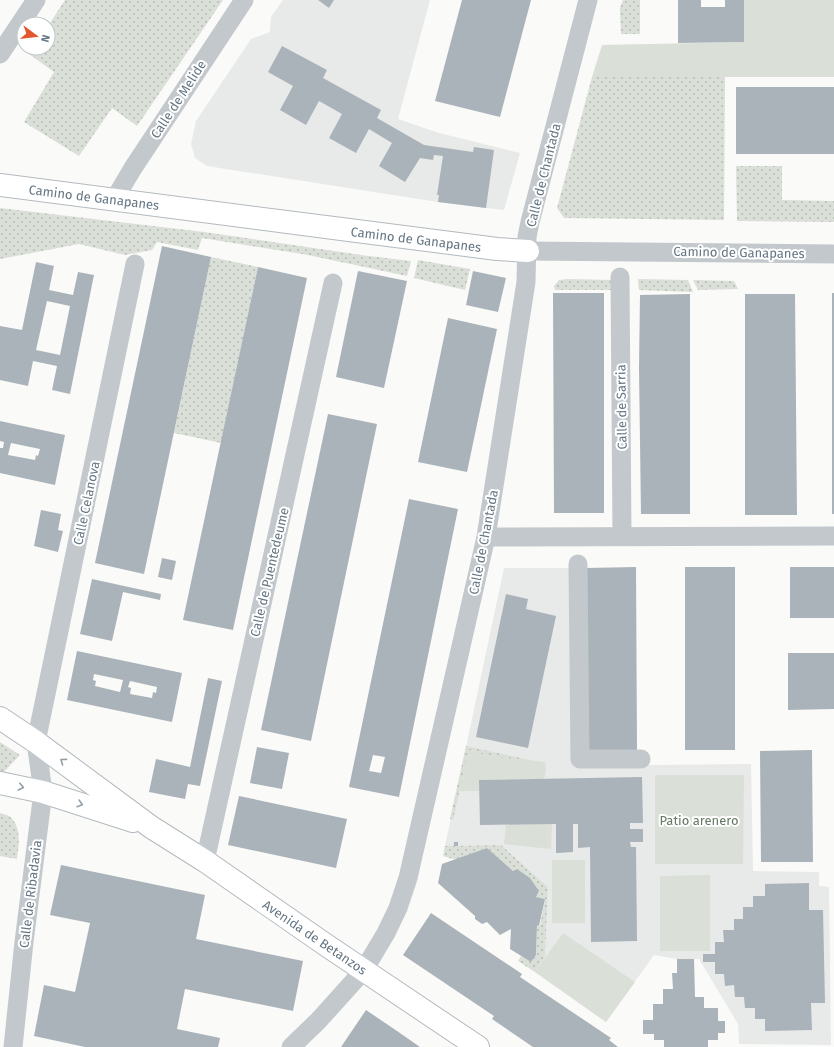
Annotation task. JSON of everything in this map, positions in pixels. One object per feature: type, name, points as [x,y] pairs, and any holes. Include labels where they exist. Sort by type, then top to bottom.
[{"type":"street","points":[[0,54],[36,0]]},
{"type":"street","name":"Calle de Melide","points":[[114,200],[244,0]]},
{"type":"street","name":"Calle de Chantada","points":[[291,1047],[318,1021],[364,970],[386,933],[398,908],[408,878],[486,537],[526,282],[530,222],[588,0]]},
{"type":"street","name":"Camino de Ganapanes","points":[[0,185],[474,246],[528,251],[834,254]]},
{"type":"street","name":"Calle Celanova","points":[[36,742],[135,264]]},
{"type":"street","name":"Calle de Sarria","points":[[620,277],[622,536]]},
{"type":"street","name":"Calle de Puentedeume","points":[[205,861],[333,283]]},
{"type":"street","points":[[486,537],[834,536]]},
{"type":"street","points":[[578,564],[580,759],[640,759]]},
{"type":"street","name":"Avenida de Betanzos","points":[[0,718],[36,742],[151,828],[205,861],[478,1047]]},
{"type":"street","name":"Calle de Ribadavia","points":[[13,1047],[24,942],[43,792],[36,742]]},
{"type":"street","name":"Avenida de Betanzos","points":[[0,783],[43,792],[151,828]]},
{"type":"shaded area","points":[[283,0],[318,0],[329,8],[334,0],[430,0],[398,119],[439,133],[520,153],[504,210],[438,202],[207,166],[195,158],[191,144],[196,121],[251,39],[270,32],[271,17]]},
{"type":"shaded area","points":[[504,568],[572,568],[575,764],[751,764],[753,871],[819,872],[819,886],[829,887],[831,1045],[739,1044],[738,1024],[699,959],[677,959],[654,955],[606,1022],[535,972],[545,957],[548,887],[501,845],[445,846]]},
{"type":"green space","points":[[65,0],[223,0],[137,126],[112,108],[79,156],[24,122],[54,72],[32,56],[56,56],[56,16],[55,16]]},
{"type":"green space","points":[[623,0],[640,0],[640,34],[621,34],[620,8]]},
{"type":"green space","points":[[744,0],[834,0],[834,77],[592,77],[602,45],[744,42]]},
{"type":"green space","points":[[592,77],[725,77],[724,220],[564,218],[557,208]]},
{"type":"green space","points":[[736,166],[782,166],[782,200],[834,201],[834,222],[737,221]]},
{"type":"green space","points":[[0,208],[204,232],[411,261],[407,276],[308,255],[202,238],[198,250],[157,242],[152,250],[125,255],[79,244],[0,259]]},
{"type":"green space","points":[[211,257],[258,267],[221,443],[174,433]]},
{"type":"green space","points":[[418,260],[470,269],[465,290],[414,278]]},
{"type":"green space","points":[[638,279],[688,280],[693,292],[639,290]]},
{"type":"green space","points":[[559,280],[612,280],[612,290],[555,290],[554,286]]},
{"type":"green space","points":[[693,280],[734,281],[738,289],[698,290]]},
{"type":"green space","points":[[0,742],[20,755],[3,773],[0,772]]},
{"type":"green space","points":[[466,746],[539,762],[487,756],[469,750],[453,820],[450,819]]},
{"type":"green space","points":[[468,750],[487,756],[545,762],[546,770],[544,779],[480,780],[479,791],[460,791]]},
{"type":"green space","name":"Patio arenero","points":[[655,775],[744,775],[743,864],[655,864]]},
{"type":"green space","points":[[0,813],[9,816],[13,820],[18,830],[19,836],[17,859],[0,856]]},
{"type":"green space","points":[[552,824],[551,849],[504,844],[506,825]]},
{"type":"green space","points":[[501,845],[548,887],[545,957],[535,972],[518,961],[521,956],[531,962],[536,955],[537,925],[540,926],[545,899],[536,897],[539,891],[530,879],[517,869],[513,871],[487,848],[456,860],[443,856],[445,846]]},
{"type":"green space","points":[[552,860],[585,860],[585,923],[552,923]]},
{"type":"green space","points":[[710,875],[710,951],[660,951],[660,876]]},
{"type":"green space","points":[[563,933],[635,982],[606,1022],[535,972]]},
{"type":"building","points":[[318,0],[334,0],[329,8]]},
{"type":"building","points":[[462,0],[531,0],[500,117],[435,101]]},
{"type":"building","points":[[678,0],[701,0],[701,7],[725,7],[725,0],[744,0],[744,42],[678,43]]},
{"type":"building","points":[[282,46],[327,70],[323,78],[381,110],[377,118],[424,145],[473,152],[474,147],[494,150],[486,208],[438,202],[439,195],[437,195],[443,156],[434,155],[433,160],[420,158],[405,182],[379,166],[392,143],[369,129],[356,153],[329,138],[342,114],[319,101],[306,125],[280,110],[293,86],[268,72]]},
{"type":"building","points":[[736,87],[834,87],[834,154],[736,154]]},
{"type":"building","points":[[162,246],[211,257],[144,574],[95,563]]},
{"type":"building","points":[[36,262],[54,266],[49,290],[73,295],[78,272],[94,275],[70,394],[52,390],[57,366],[33,361],[28,386],[0,380],[0,326],[22,330]],"holes":[[[47,301],[70,306],[60,355],[36,350]]]},
{"type":"building","points":[[258,267],[307,278],[233,630],[183,620]]},
{"type":"building","points":[[358,271],[407,281],[384,388],[336,377]]},
{"type":"building","points":[[473,271],[506,278],[498,312],[466,305]]},
{"type":"building","points":[[553,293],[604,293],[604,513],[554,513]]},
{"type":"building","points":[[832,293],[834,293],[834,514],[832,514]]},
{"type":"building","points":[[690,294],[690,514],[641,514],[639,368],[640,295]]},
{"type":"building","points":[[745,294],[795,294],[797,515],[745,515]]},
{"type":"building","points":[[448,318],[497,329],[467,472],[418,462]]},
{"type":"building","points":[[328,414],[377,424],[311,741],[261,730]]},
{"type":"building","points":[[0,421],[65,435],[55,485],[0,473],[0,448],[3,448],[4,442],[0,441]],"holes":[[[11,443],[40,449],[35,460],[8,455]]]},
{"type":"building","points":[[409,499],[458,509],[399,797],[349,787]],"holes":[[[373,755],[385,757],[381,773],[369,771]]]},
{"type":"building","points":[[41,510],[61,514],[58,530],[63,531],[58,552],[34,546]]},
{"type":"building","points":[[162,558],[176,561],[172,580],[158,577]]},
{"type":"building","points":[[636,567],[637,750],[587,750],[586,568]]},
{"type":"building","points":[[685,567],[735,567],[735,750],[685,750]]},
{"type":"building","points":[[790,567],[834,567],[834,618],[790,618]]},
{"type":"building","points":[[92,579],[161,594],[160,600],[123,592],[112,641],[80,634]]},
{"type":"building","points":[[506,594],[528,599],[526,609],[556,616],[528,748],[476,737]]},
{"type":"building","points":[[77,651],[182,673],[172,722],[67,700]],"holes":[[[94,674],[123,680],[120,692],[95,686],[96,681],[93,680]],[[130,681],[157,687],[156,693],[153,692],[152,698],[130,694],[131,688],[128,687]]]},
{"type":"building","points":[[788,653],[834,653],[834,709],[788,710]]},
{"type":"building","points":[[208,678],[222,681],[200,786],[188,784],[185,799],[149,792],[156,759],[190,767]]},
{"type":"building","points":[[257,747],[289,753],[282,789],[250,783]]},
{"type":"building","points":[[812,750],[813,862],[761,862],[760,751]]},
{"type":"building","points":[[642,777],[643,823],[630,823],[630,829],[643,829],[643,842],[630,842],[631,847],[636,847],[637,941],[591,942],[590,847],[578,848],[578,824],[573,824],[573,852],[557,853],[556,824],[480,825],[479,780]]},
{"type":"building","points":[[239,796],[347,819],[336,868],[228,845]]},
{"type":"building","points":[[454,842],[458,842],[458,846],[454,846]]},
{"type":"building","points":[[487,848],[513,871],[517,869],[530,878],[539,891],[536,897],[545,899],[539,926],[537,925],[536,955],[531,962],[510,949],[511,929],[500,935],[487,922],[482,924],[438,883],[442,864]]},
{"type":"building","points":[[61,865],[205,895],[196,939],[303,961],[293,1011],[185,989],[177,1029],[220,1038],[218,1047],[85,1047],[34,1036],[44,985],[75,992],[90,923],[50,915]]},
{"type":"building","points":[[809,883],[809,910],[823,910],[825,1003],[811,1003],[812,1030],[765,1031],[765,1019],[755,1019],[755,1008],[745,1008],[744,997],[735,997],[734,985],[725,986],[724,974],[715,974],[715,962],[703,962],[703,954],[715,954],[715,942],[724,942],[723,930],[734,930],[734,919],[743,919],[743,907],[753,907],[753,896],[765,896],[765,884]]},
{"type":"building","points":[[431,913],[522,974],[520,977],[611,1038],[609,1040],[618,1047],[533,1047],[492,1019],[494,1016],[403,955]]},
{"type":"building","points":[[677,959],[694,959],[695,997],[704,997],[704,1008],[718,1008],[718,1021],[725,1021],[725,1033],[718,1033],[718,1040],[708,1040],[708,1047],[664,1047],[664,1040],[654,1040],[654,1034],[643,1034],[643,1020],[653,1020],[653,1004],[663,1004],[663,989],[673,989],[672,973],[677,973]]},
{"type":"building","points":[[366,1010],[397,1031],[420,1047],[341,1047]]}]
